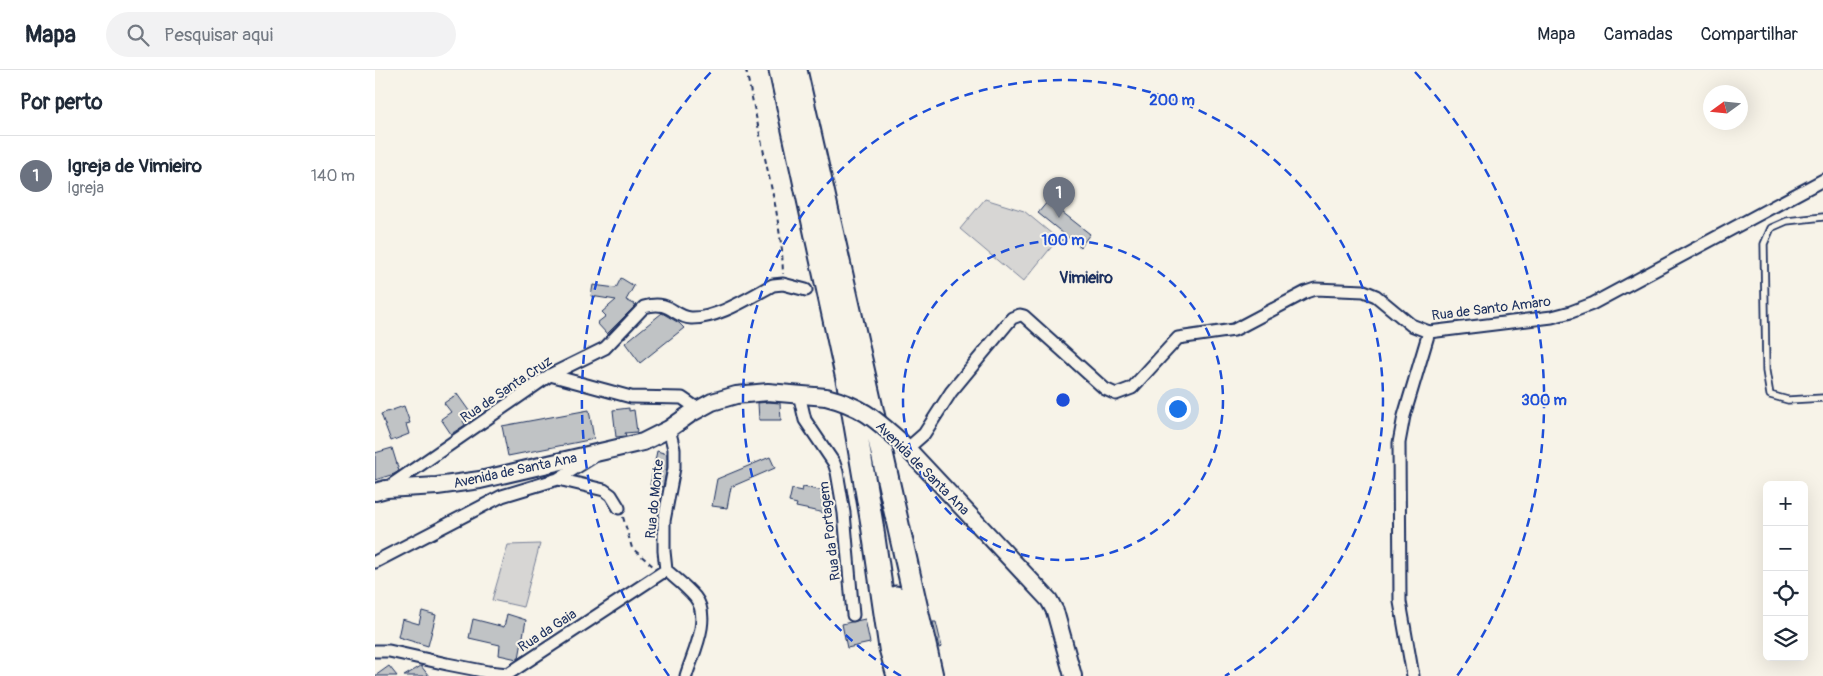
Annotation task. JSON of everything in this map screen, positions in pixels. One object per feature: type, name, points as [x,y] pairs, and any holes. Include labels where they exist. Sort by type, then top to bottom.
[{"type":"highway","points":[[780,70],[849,384],[890,648],[898,676]]},
{"type":"highway","points":[[796,70],[932,676]]},
{"type":"highway","points":[[896,516],[897,568],[922,676]]},
{"type":"highway","points":[[872,524],[886,552],[913,676]]},
{"type":"street","name":"Rua de Santo Amaro","points":[[904,445],[924,434],[951,392],[1012,318],[1016,316],[1024,316],[1105,388],[1116,394],[1132,388],[1178,338],[1234,330],[1305,292],[1315,289],[1364,291],[1376,296],[1411,325],[1429,332],[1552,317],[1571,312],[1600,299],[1823,180]]},
{"type":"street","points":[[783,284],[806,290]]},
{"type":"street","name":"Rua de Santa Cruz","points":[[380,491],[550,375],[605,348],[646,306],[666,306],[685,317],[700,318],[716,314],[773,285],[783,284]]},
{"type":"street","points":[[1413,676],[1400,602],[1399,443],[1404,416],[1429,332]]},
{"type":"street","points":[[550,375],[631,397],[682,398],[699,409]]},
{"type":"street","name":"Avenida de Santa Ana","points":[[380,491],[480,480],[643,442],[669,429],[712,402],[736,395],[768,392],[826,397],[845,402],[869,414],[904,445],[1049,600],[1055,611],[1073,676]]},
{"type":"street","name":"Rua da Portagem","points":[[799,394],[805,420],[837,472],[844,513],[853,615]]},
{"type":"street","name":"Rua do Monte","points":[[664,571],[664,521],[674,468],[674,449],[669,429]]},
{"type":"street","points":[[375,562],[502,496],[559,479],[605,450]]},
{"type":"street","points":[[559,479],[605,490],[611,495],[619,508]]},
{"type":"street","points":[[664,571],[695,597],[703,613],[702,626],[686,676]]},
{"type":"street","name":"Rua da Gaia","points":[[375,651],[389,651],[455,666],[508,674],[664,571]]},
{"type":"lane","points":[[1823,217],[1787,221],[1771,228],[1764,244],[1766,371],[1770,395],[1788,400],[1823,398]]},
{"type":"path","points":[[746,70],[776,209],[782,250],[783,284]]},
{"type":"path","points":[[619,508],[633,548],[643,559],[664,571]]},
{"type":"shaded area","points":[[985,199],[1024,211],[1058,239],[1023,282],[960,229]]},
{"type":"shaded area","points":[[540,544],[523,607],[492,600],[508,545]]},
{"type":"building","points":[[1048,201],[1090,234],[1080,247],[1038,213]]},
{"type":"building","points":[[621,278],[634,286],[626,300],[636,305],[607,334],[597,323],[606,316],[602,312],[616,300],[591,296],[593,285],[616,288]]},
{"type":"building","points":[[662,313],[684,328],[640,363],[625,343]]},
{"type":"building","points":[[457,394],[472,415],[463,421],[465,425],[451,434],[441,419],[451,412],[444,403]]},
{"type":"building","points":[[758,403],[780,403],[781,420],[759,420]]},
{"type":"building","points":[[404,406],[410,423],[406,424],[409,434],[391,441],[381,414]]},
{"type":"building","points":[[629,408],[629,411],[634,410],[637,432],[625,433],[626,436],[616,437],[613,410]]},
{"type":"building","points":[[589,410],[594,439],[508,456],[502,426]]},
{"type":"building","points":[[392,448],[399,471],[375,480],[375,453]]},
{"type":"building","points":[[657,451],[667,454],[667,467],[663,487],[650,485]]},
{"type":"building","points":[[770,457],[775,468],[731,487],[727,508],[712,506],[717,479]]},
{"type":"building","points":[[803,487],[829,492],[825,513],[796,507],[797,504],[789,502],[792,489],[802,491]]},
{"type":"building","points":[[422,611],[436,615],[428,646],[398,637],[402,619],[419,624]]},
{"type":"building","points":[[507,614],[526,620],[519,658],[517,659],[499,655],[500,645],[469,638],[473,619],[504,627]]},
{"type":"building","points":[[865,619],[870,643],[847,648],[842,624]]},
{"type":"building","points":[[933,622],[936,622],[942,647],[939,648]]},
{"type":"building","points":[[389,666],[397,676],[375,676]]},
{"type":"building","points":[[421,666],[429,676],[404,676]]},
{"type":"place","name":"Igreja de Vimieiro","points":[[1059,218]]},
{"type":"district","name":"Vimieiro","points":[[1086,277]]}]
